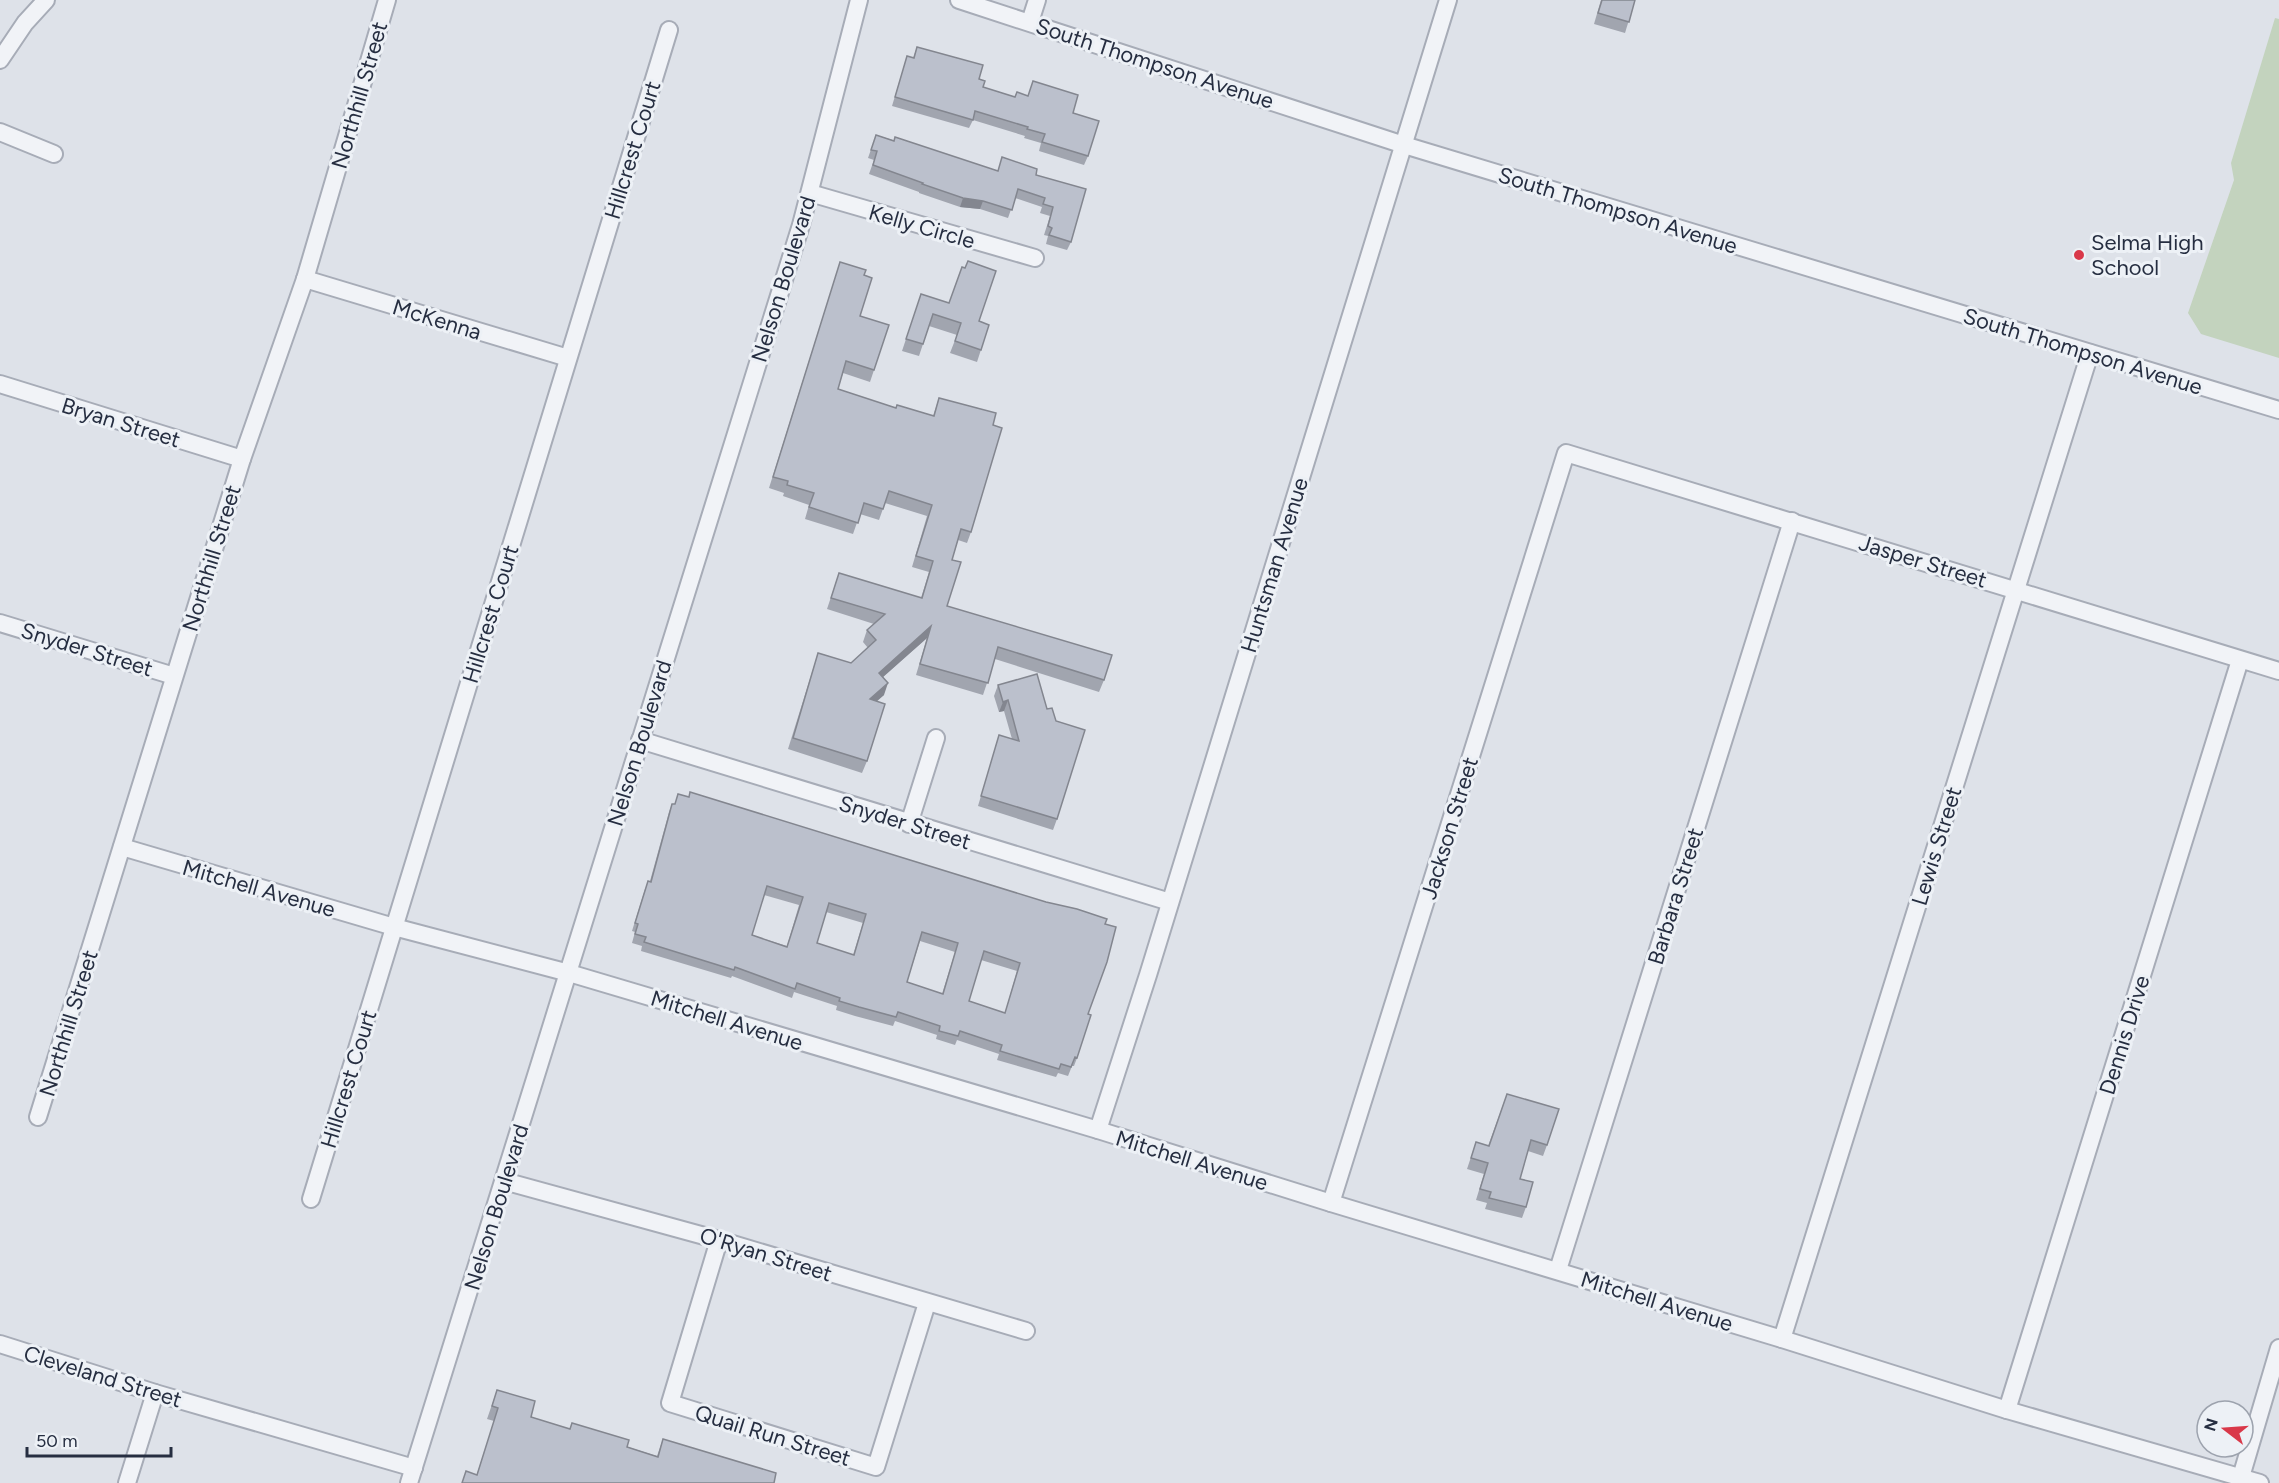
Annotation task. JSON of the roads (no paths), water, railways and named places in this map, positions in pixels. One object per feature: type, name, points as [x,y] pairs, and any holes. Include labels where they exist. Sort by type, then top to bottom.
[{"type":"street","points":[[0,60],[25,23],[46,0]]},
{"type":"street","name":"Northhill Street","points":[[38,1117],[242,459],[305,279],[387,0]]},
{"type":"street","name":"Nelson Boulevard","points":[[412,1476],[810,193],[859,0]]},
{"type":"street","name":"South Thompson Avenue","points":[[959,0],[1404,145],[2279,410]]},
{"type":"street","points":[[1030,22],[1037,0]]},
{"type":"street","name":"Huntsman Avenue","points":[[1098,1130],[1448,0]]},
{"type":"street","name":"Hillcrest Court","points":[[311,1199],[669,30]]},
{"type":"street","points":[[0,132],[54,154]]},
{"type":"street","name":"Kelly Circle","points":[[810,193],[1035,258]]},
{"type":"street","name":"McKenna","points":[[305,279],[568,358]]},
{"type":"street","name":"Lewis Street","points":[[1782,1339],[2090,353]]},
{"type":"street","name":"Bryan Street","points":[[0,384],[242,459]]},
{"type":"street","name":"Jasper Street","points":[[1566,453],[2279,670]]},
{"type":"street","name":"Jackson Street","points":[[1331,1203],[1566,453]]},
{"type":"street","name":"Barbara Street","points":[[1558,1270],[1792,521]]},
{"type":"street","name":"Snyder Street","points":[[0,622],[174,676]]},
{"type":"street","name":"Dennis Drive","points":[[2007,1410],[2241,660]]},
{"type":"street","points":[[909,824],[936,738]]},
{"type":"street","name":"Snyder Street","points":[[640,740],[1170,902]]},
{"type":"street","name":"Mitchell Avenue","points":[[122,848],[394,927],[569,973],[1098,1130],[2007,1410],[2260,1483]]},
{"type":"street","name":"O'Ryan Street","points":[[504,1181],[719,1240],[927,1303],[1026,1330]]},
{"type":"street","name":"Quail Run Street","points":[[719,1240],[670,1403],[876,1467],[927,1303]]},
{"type":"street","name":"Cleveland Street","points":[[0,1344],[412,1476]]},
{"type":"street","points":[[2241,1477],[2279,1348]]},
{"type":"street","points":[[127,1483],[155,1393]]},
{"type":"place","name":"Selma High School","points":[[2079,255]]}]
